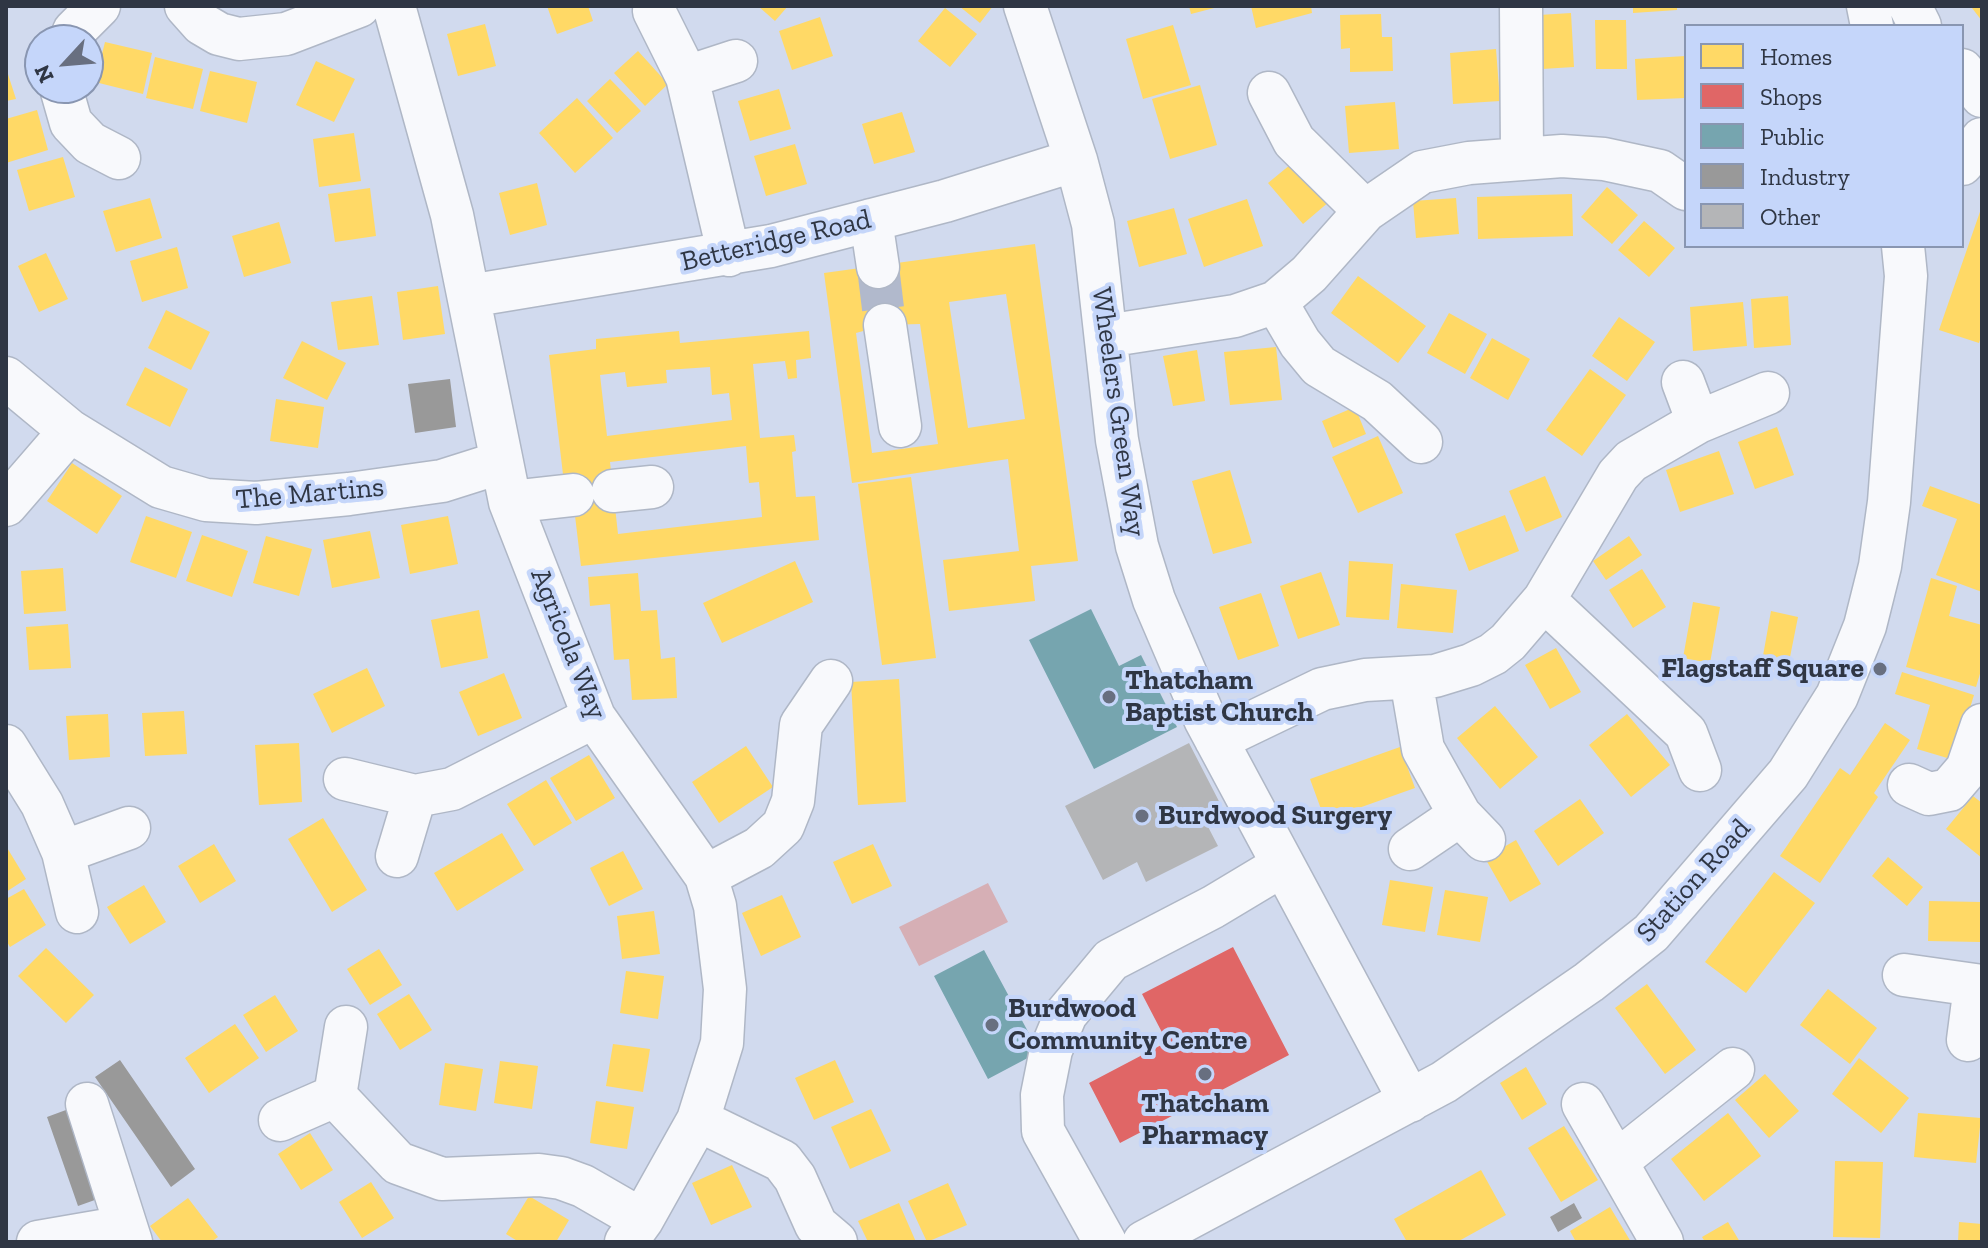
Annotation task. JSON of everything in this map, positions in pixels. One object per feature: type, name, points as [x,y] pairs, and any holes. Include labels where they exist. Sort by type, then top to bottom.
[{"type":"street","points":[[81,24],[99,6]]},
{"type":"street","points":[[186,6],[202,24],[219,34],[239,39],[286,34],[359,6]]},
{"type":"street","name":"Agricola Way","points":[[394,6],[428,119],[469,296],[510,502],[594,717],[706,876],[715,906],[725,989],[722,1043],[698,1120],[634,1231]]},
{"type":"street","name":"Wheelers Green Way","points":[[1025,6],[1076,160],[1093,224],[1117,440],[1137,546],[1179,662],[1216,740],[1410,1101]]},
{"type":"street","points":[[1521,6],[1522,157]]},
{"type":"street","points":[[1910,6],[1919,24]]},
{"type":"street","points":[[654,11],[687,77],[729,255]]},
{"type":"street","points":[[687,77],[736,61]]},
{"type":"street","points":[[1269,93],[1294,141],[1365,211]]},
{"type":"street","points":[[66,104],[71,123],[90,143],[119,158]]},
{"type":"street","points":[[1964,162],[1982,139]]},
{"type":"street","points":[[1106,336],[1235,316],[1276,302],[1309,274],[1365,211],[1422,172],[1522,157],[1604,159],[1677,172]]},
{"type":"street","name":"Betteridge Road","points":[[469,296],[729,255],[871,220],[1076,160]]},
{"type":"street","points":[[871,220],[878,267]]},
{"type":"street","name":"Station Road","points":[[1144,1242],[1410,1101],[1541,1016],[1651,933],[1735,839],[1813,739],[1851,665],[1865,626],[1880,566],[1889,502],[1910,256]]},
{"type":"street","points":[[1276,302],[1300,343],[1319,366],[1377,401],[1421,442]]},
{"type":"street","points":[[885,325],[900,426]]},
{"type":"street","name":"The Martins","points":[[6,378],[70,431],[161,487],[206,500],[256,503],[349,494],[442,481],[502,462]]},
{"type":"street","points":[[1683,382],[1698,422]]},
{"type":"street","points":[[1216,740],[1322,689],[1365,680],[1411,679],[1455,671],[1493,654],[1508,642],[1544,600],[1618,475],[1631,461],[1698,422],[1768,393]]},
{"type":"street","points":[[6,505],[70,431]]},
{"type":"street","points":[[510,502],[573,495]]},
{"type":"street","points":[[1544,600],[1699,740]]},
{"type":"street","points":[[1410,849],[1472,828],[1423,749],[1411,679]]},
{"type":"street","points":[[706,876],[759,848],[783,826],[793,801],[789,722],[831,681]]},
{"type":"street","points":[[345,779],[415,796],[452,789],[594,717]]},
{"type":"street","points":[[1909,785],[1929,794],[1949,790],[1967,769],[1982,725]]},
{"type":"street","points":[[6,746],[42,804],[63,852],[77,912]]},
{"type":"street","points":[[397,856],[415,796]]},
{"type":"street","points":[[63,852],[129,828]]},
{"type":"street","points":[[1105,1242],[1043,1131],[1042,1095],[1051,1050],[1066,1014],[1111,960],[1213,907],[1283,865]]},
{"type":"street","points":[[1904,975],[1978,986],[1968,1040]]},
{"type":"street","points":[[335,1096],[346,1027]]},
{"type":"street","points":[[1616,1162],[1733,1069]]},
{"type":"street","points":[[280,1120],[335,1096]]},
{"type":"street","points":[[335,1096],[398,1163],[442,1179],[539,1175],[561,1178],[583,1186],[634,1231]]},
{"type":"street","points":[[38,1242],[128,1234],[87,1104]]},
{"type":"street","points":[[1583,1104],[1662,1242]]},
{"type":"street","points":[[698,1120],[782,1161],[795,1178],[812,1236]]},
{"type":"shaded area","points":[[988,883],[1008,922],[919,966],[899,927]]},
{"type":"building: Homes","points":[[547,6],[588,6],[593,21],[557,34]]},
{"type":"building: Homes","points":[[758,6],[788,6],[775,21]]},
{"type":"building: Homes","points":[[959,6],[993,6],[980,23]]},
{"type":"building: Homes","points":[[1189,6],[1218,6],[1218,7],[1191,14]]},
{"type":"building: Homes","points":[[1251,6],[1311,6],[1312,13],[1256,28]]},
{"type":"building: Homes","points":[[1633,6],[1677,6],[1677,10],[1633,13]]},
{"type":"building: Homes","points":[[1982,6],[1982,21],[1972,8]]},
{"type":"building: Homes","points":[[945,8],[977,34],[950,67],[918,41]]},
{"type":"building: Homes","points":[[1571,13],[1574,67],[1542,69],[1539,15]]},
{"type":"building: Homes","points":[[1381,14],[1382,37],[1392,37],[1393,71],[1350,72],[1350,48],[1341,49],[1340,15]]},
{"type":"building: Homes","points":[[820,17],[833,56],[792,70],[779,31]]},
{"type":"building: Homes","points":[[1595,20],[1626,20],[1627,69],[1596,69]]},
{"type":"building: Homes","points":[[485,24],[496,66],[458,76],[447,34]]},
{"type":"building: Homes","points":[[1173,25],[1191,85],[1143,99],[1126,39]]},
{"type":"building: Homes","points":[[105,42],[152,53],[143,94],[104,84]]},
{"type":"building: Homes","points":[[1496,49],[1500,101],[1453,104],[1450,53]]},
{"type":"building: Homes","points":[[638,51],[668,84],[645,106],[614,73]]},
{"type":"building: Homes","points":[[1684,56],[1684,98],[1637,100],[1635,59]]},
{"type":"building: Homes","points":[[155,57],[203,69],[193,109],[146,98]]},
{"type":"building: Homes","points":[[316,61],[355,79],[334,122],[296,105]]},
{"type":"building: Homes","points":[[6,68],[16,99],[6,101]]},
{"type":"building: Homes","points":[[210,71],[257,82],[247,123],[200,111]]},
{"type":"building: Homes","points":[[610,79],[641,111],[617,133],[587,101]]},
{"type":"building: Homes","points":[[1200,85],[1217,145],[1170,159],[1152,99]]},
{"type":"building: Homes","points":[[779,89],[791,129],[750,141],[738,101]]},
{"type":"building: Homes","points":[[577,98],[613,138],[575,173],[539,133]]},
{"type":"building: Homes","points":[[1395,102],[1399,149],[1349,153],[1345,106]]},
{"type":"building: Homes","points":[[37,110],[48,150],[6,163],[6,119]]},
{"type":"building: Homes","points":[[902,112],[915,152],[874,164],[862,124]]},
{"type":"building: Homes","points":[[354,133],[361,181],[319,187],[313,139]]},
{"type":"building: Homes","points":[[795,144],[807,184],[766,196],[754,156]]},
{"type":"building: Homes","points":[[63,157],[75,197],[29,211],[17,170]]},
{"type":"building: Homes","points":[[1296,160],[1330,201],[1303,224],[1268,183]]},
{"type":"building: Homes","points":[[537,183],[547,225],[510,235],[499,193]]},
{"type":"building: Homes","points":[[1607,187],[1638,215],[1612,244],[1581,217]]},
{"type":"building: Homes","points":[[370,188],[376,236],[335,242],[328,194]]},
{"type":"building: Homes","points":[[1572,194],[1573,236],[1478,239],[1477,197]]},
{"type":"building: Homes","points":[[150,198],[162,238],[116,252],[103,211]]},
{"type":"building: Homes","points":[[1456,198],[1459,234],[1416,238],[1413,201]]},
{"type":"building: Homes","points":[[1247,199],[1263,246],[1204,267],[1188,219]]},
{"type":"building: Homes","points":[[1982,206],[1982,334],[1979,343],[1939,330]]},
{"type":"building: Homes","points":[[1174,208],[1187,254],[1139,267],[1127,221]]},
{"type":"building: Homes","points":[[1644,221],[1675,248],[1649,277],[1618,250]]},
{"type":"building: Homes","points":[[279,222],[291,263],[244,277],[232,236]]},
{"type":"building: Homes","points":[[1035,244],[1078,561],[1031,566],[1035,601],[949,611],[943,560],[1019,551],[1008,459],[852,483],[824,273]],"holes":[[[1006,294],[1025,419],[968,428],[949,302]],[[920,324],[938,444],[872,453],[856,333],[885,325]]]},
{"type":"building: Homes","points":[[177,247],[188,288],[142,302],[130,261]]},
{"type":"building: Homes","points":[[46,253],[68,299],[39,312],[18,266]]},
{"type":"building: Homes","points":[[1358,276],[1426,326],[1398,363],[1331,313]]},
{"type":"building: Homes","points":[[438,286],[445,334],[403,340],[397,292]]},
{"type":"building: Homes","points":[[372,296],[379,345],[338,350],[331,302]]},
{"type":"building: Homes","points":[[1788,296],[1791,345],[1754,348],[1751,299]]},
{"type":"building: Homes","points":[[1743,302],[1747,346],[1693,351],[1690,307]]},
{"type":"building: Homes","points":[[166,310],[210,332],[191,370],[148,348]]},
{"type":"building: Homes","points":[[1449,313],[1487,334],[1465,374],[1427,353]]},
{"type":"building: Homes","points":[[1619,317],[1655,342],[1627,381],[1592,356]]},
{"type":"building: Homes","points":[[679,331],[680,343],[809,331],[811,358],[796,360],[797,378],[788,379],[785,361],[753,364],[760,438],[794,435],[796,451],[792,452],[796,497],[815,496],[819,540],[581,566],[571,482],[564,483],[549,355],[596,349],[596,339]],"holes":[[[710,367],[712,395],[729,393],[732,420],[607,436],[600,375],[625,372],[627,387],[667,383],[666,370]],[[746,446],[749,483],[759,482],[762,517],[618,534],[610,462]]]},
{"type":"building: Homes","points":[[1492,338],[1530,359],[1508,400],[1470,378]]},
{"type":"building: Homes","points":[[302,341],[346,363],[327,400],[283,378]]},
{"type":"building: Homes","points":[[1276,347],[1282,400],[1230,405],[1224,352]]},
{"type":"building: Homes","points":[[1197,350],[1205,401],[1173,406],[1163,356]]},
{"type":"building: Homes","points":[[145,367],[188,389],[170,427],[126,405]]},
{"type":"building: Homes","points":[[1590,369],[1626,395],[1582,456],[1546,430]]},
{"type":"building: Homes","points":[[276,399],[324,407],[318,448],[270,441]]},
{"type":"building: Homes","points":[[1355,407],[1366,434],[1333,448],[1322,421]]},
{"type":"building: Homes","points":[[1777,427],[1794,475],[1755,489],[1738,442]]},
{"type":"building: Homes","points":[[1378,436],[1403,493],[1358,513],[1332,457]]},
{"type":"building: Homes","points":[[1719,451],[1734,494],[1680,512],[1666,470]]},
{"type":"building: Homes","points":[[72,463],[122,496],[97,534],[47,501]]},
{"type":"building: Homes","points":[[1230,470],[1252,543],[1213,554],[1192,481]]},
{"type":"building: Homes","points":[[1545,476],[1562,517],[1526,532],[1509,491]]},
{"type":"building: Homes","points":[[911,477],[936,658],[882,665],[858,484]]},
{"type":"building: Homes","points":[[1930,486],[1982,505],[1982,592],[1936,575],[1957,519],[1922,506]]},
{"type":"building: Homes","points":[[1505,515],[1519,551],[1469,571],[1455,534]]},
{"type":"building: Homes","points":[[146,516],[192,532],[176,578],[130,562]]},
{"type":"building: Homes","points":[[448,516],[458,564],[410,574],[401,525]]},
{"type":"building: Homes","points":[[370,531],[380,578],[332,588],[323,540]]},
{"type":"building: Homes","points":[[202,535],[248,551],[232,597],[186,581]]},
{"type":"building: Homes","points":[[266,536],[312,549],[299,596],[253,583]]},
{"type":"building: Homes","points":[[1629,536],[1642,555],[1606,580],[1593,561]]},
{"type":"building: Homes","points":[[795,561],[813,602],[722,643],[703,603]]},
{"type":"building: Homes","points":[[1349,561],[1393,564],[1389,620],[1346,617]]},
{"type":"building: Homes","points":[[63,568],[66,611],[24,614],[21,571]]},
{"type":"building: Homes","points":[[1642,569],[1666,607],[1633,628],[1609,590]]},
{"type":"building: Homes","points":[[1321,572],[1340,625],[1298,639],[1280,586]]},
{"type":"building: Homes","points":[[638,573],[641,611],[657,610],[661,659],[675,657],[677,698],[632,700],[629,659],[614,660],[610,604],[590,606],[588,577]]},
{"type":"building: Homes","points":[[1931,578],[1957,586],[1949,616],[1982,625],[1982,667],[1976,687],[1906,667]]},
{"type":"building: Homes","points":[[1401,584],[1457,590],[1453,633],[1397,628]]},
{"type":"building: Homes","points":[[1261,593],[1279,646],[1238,660],[1219,607]]},
{"type":"building: Homes","points":[[1693,602],[1720,607],[1710,663],[1683,658]]},
{"type":"building: Homes","points":[[479,610],[488,658],[441,668],[431,620]]},
{"type":"building: Homes","points":[[1771,611],[1798,617],[1787,672],[1761,667]]},
{"type":"building: Homes","points":[[68,624],[71,668],[29,670],[26,627]]},
{"type":"building: Homes","points":[[1556,648],[1581,692],[1550,709],[1525,665]]},
{"type":"building: Homes","points":[[367,668],[385,706],[332,733],[313,694]]},
{"type":"building: Homes","points":[[1902,672],[1974,695],[1954,760],[1917,749],[1930,705],[1895,694]]},
{"type":"building: Homes","points":[[504,673],[522,718],[478,736],[459,692]]},
{"type":"building: Homes","points":[[899,679],[906,802],[858,805],[851,682]]},
{"type":"building: Homes","points":[[1495,706],[1538,757],[1500,789],[1457,738]]},
{"type":"building: Homes","points":[[184,711],[187,754],[145,756],[142,713]]},
{"type":"building: Homes","points":[[108,714],[110,757],[69,760],[66,716]]},
{"type":"building: Homes","points":[[1627,714],[1670,765],[1631,797],[1589,745]]},
{"type":"building: Homes","points":[[1885,723],[1910,740],[1874,793],[1878,797],[1820,883],[1780,856],[1840,768],[1850,775]]},
{"type":"building: Homes","points":[[299,743],[302,802],[259,805],[255,745]]},
{"type":"building: Homes","points":[[746,746],[773,787],[719,823],[692,782]]},
{"type":"building: Homes","points":[[1400,747],[1415,788],[1325,820],[1310,779]]},
{"type":"building: Homes","points":[[589,755],[615,798],[576,821],[550,778]]},
{"type":"building: Homes","points":[[546,780],[572,823],[534,846],[507,804]]},
{"type":"building: Homes","points":[[1973,796],[1982,803],[1982,858],[1946,829]]},
{"type":"building: Homes","points":[[1580,799],[1604,833],[1558,866],[1534,831]]},
{"type":"building: Homes","points":[[323,818],[367,890],[332,912],[288,839]]},
{"type":"building: Homes","points":[[502,833],[524,870],[457,911],[434,873]]},
{"type":"building: Homes","points":[[1516,840],[1541,884],[1510,902],[1485,858]]},
{"type":"building: Homes","points":[[214,844],[236,881],[200,903],[178,866]]},
{"type":"building: Homes","points":[[873,844],[892,886],[852,904],[833,862]]},
{"type":"building: Homes","points":[[6,846],[26,879],[6,892]]},
{"type":"building: Homes","points":[[623,851],[643,889],[609,906],[590,868]]},
{"type":"building: Homes","points":[[1888,857],[1923,887],[1907,906],[1872,876]]},
{"type":"building: Homes","points":[[1774,872],[1815,903],[1746,993],[1705,962]]},
{"type":"building: Homes","points":[[1390,880],[1433,887],[1425,932],[1382,925]]},
{"type":"building: Homes","points":[[144,885],[166,922],[130,944],[107,907]]},
{"type":"building: Homes","points":[[24,889],[46,925],[10,947],[6,940],[6,899]]},
{"type":"building: Homes","points":[[1445,890],[1488,897],[1480,942],[1437,935]]},
{"type":"building: Homes","points":[[782,895],[801,937],[761,956],[742,913]]},
{"type":"building: Homes","points":[[1929,901],[1981,902],[1980,942],[1928,941]]},
{"type":"building: Homes","points":[[654,911],[660,954],[622,959],[617,916]]},
{"type":"building: Homes","points":[[46,948],[94,995],[66,1023],[18,976]]},
{"type":"building: Homes","points":[[379,949],[402,985],[370,1005],[347,969]]},
{"type":"building: Homes","points":[[626,971],[664,976],[658,1019],[620,1013]]},
{"type":"building: Homes","points":[[1647,984],[1696,1050],[1665,1074],[1615,1008]]},
{"type":"building: Homes","points":[[1828,989],[1877,1028],[1850,1064],[1800,1025]]},
{"type":"building: Homes","points":[[409,994],[432,1030],[400,1050],[377,1014]]},
{"type":"building: Homes","points":[[275,995],[298,1031],[266,1052],[243,1015]]},
{"type":"building: Homes","points":[[235,1024],[259,1058],[209,1093],[185,1058]]},
{"type":"building: Homes","points":[[613,1044],[650,1049],[643,1092],[606,1086]]},
{"type":"building: Homes","points":[[1859,1058],[1909,1098],[1881,1133],[1832,1094]]},
{"type":"building: Homes","points":[[835,1060],[854,1102],[814,1120],[795,1078]]},
{"type":"building: Homes","points":[[500,1061],[538,1066],[532,1109],[494,1103]]},
{"type":"building: Homes","points":[[445,1063],[483,1069],[476,1111],[439,1105]]},
{"type":"building: Homes","points":[[1526,1067],[1547,1104],[1522,1120],[1500,1083]]},
{"type":"building: Homes","points":[[1765,1074],[1799,1111],[1769,1138],[1735,1100]]},
{"type":"building: Homes","points":[[596,1101],[634,1107],[627,1149],[590,1143]]},
{"type":"building: Homes","points":[[871,1109],[891,1151],[850,1169],[831,1127]]},
{"type":"building: Homes","points":[[1728,1113],[1761,1156],[1704,1201],[1671,1159]]},
{"type":"building: Homes","points":[[1918,1113],[1981,1118],[1976,1163],[1914,1157]]},
{"type":"building: Homes","points":[[1564,1126],[1598,1180],[1561,1202],[1528,1148]]},
{"type":"building: Homes","points":[[310,1133],[333,1170],[301,1190],[278,1154]]},
{"type":"building: Homes","points":[[1835,1161],[1883,1162],[1880,1238],[1833,1237]]},
{"type":"building: Homes","points":[[732,1165],[752,1207],[711,1225],[692,1183]]},
{"type":"building: Homes","points":[[1481,1170],[1506,1215],[1457,1242],[1407,1242],[1394,1219]]},
{"type":"building: Homes","points":[[371,1182],[394,1218],[362,1238],[339,1202]]},
{"type":"building: Homes","points":[[948,1183],[967,1225],[927,1242],[908,1201]]},
{"type":"building: Homes","points":[[529,1196],[569,1220],[556,1242],[519,1242],[506,1234]]},
{"type":"building: Homes","points":[[188,1198],[218,1237],[211,1242],[162,1242],[150,1226]]},
{"type":"building: Homes","points":[[899,1203],[916,1242],[868,1242],[858,1221]]},
{"type":"building: Homes","points":[[1610,1207],[1631,1242],[1576,1242],[1570,1231]]},
{"type":"building: Homes","points":[[1728,1222],[1740,1242],[1705,1242],[1702,1237]]},
{"type":"building: Homes","points":[[1959,1222],[1982,1224],[1982,1242],[1958,1242]]},
{"type":"building: Shops","points":[[1233,947],[1289,1055],[1120,1143],[1089,1083],[1167,1042],[1142,994]]},
{"type":"building: Public","name":"Thatcham Baptist Church","points":[[1091,609],[1119,666],[1141,655],[1177,727],[1094,769],[1029,640]]},
{"type":"building: Public","name":"Burdwood Community Centre","points":[[984,950],[1039,1052],[988,1079],[934,976]]},
{"type":"building: Industry","points":[[450,379],[456,427],[415,433],[408,384]]},
{"type":"building: Industry","points":[[120,1060],[195,1169],[171,1187],[95,1077]]},
{"type":"building: Industry","points":[[74,1107],[106,1196],[78,1206],[47,1117]]},
{"type":"building: Industry","points":[[1574,1203],[1582,1218],[1558,1232],[1550,1217]]},
{"type":"building: Other","name":"Burdwood Surgery","points":[[1189,743],[1224,811],[1205,821],[1218,846],[1146,882],[1137,862],[1103,880],[1065,806]]},
{"type":"tunnel","points":[[878,267],[885,325]]},
{"type":"place","name":"Flagstaff Square","points":[[1880,669]]},
{"type":"place","name":"Thatcham Baptist Church","points":[[1109,697]]},
{"type":"place","name":"Burdwood Surgery","points":[[1142,816]]},
{"type":"place","name":"Burdwood Community Centre","points":[[992,1025]]},
{"type":"place","name":"Thatcham Pharmacy","points":[[1205,1074]]}]
